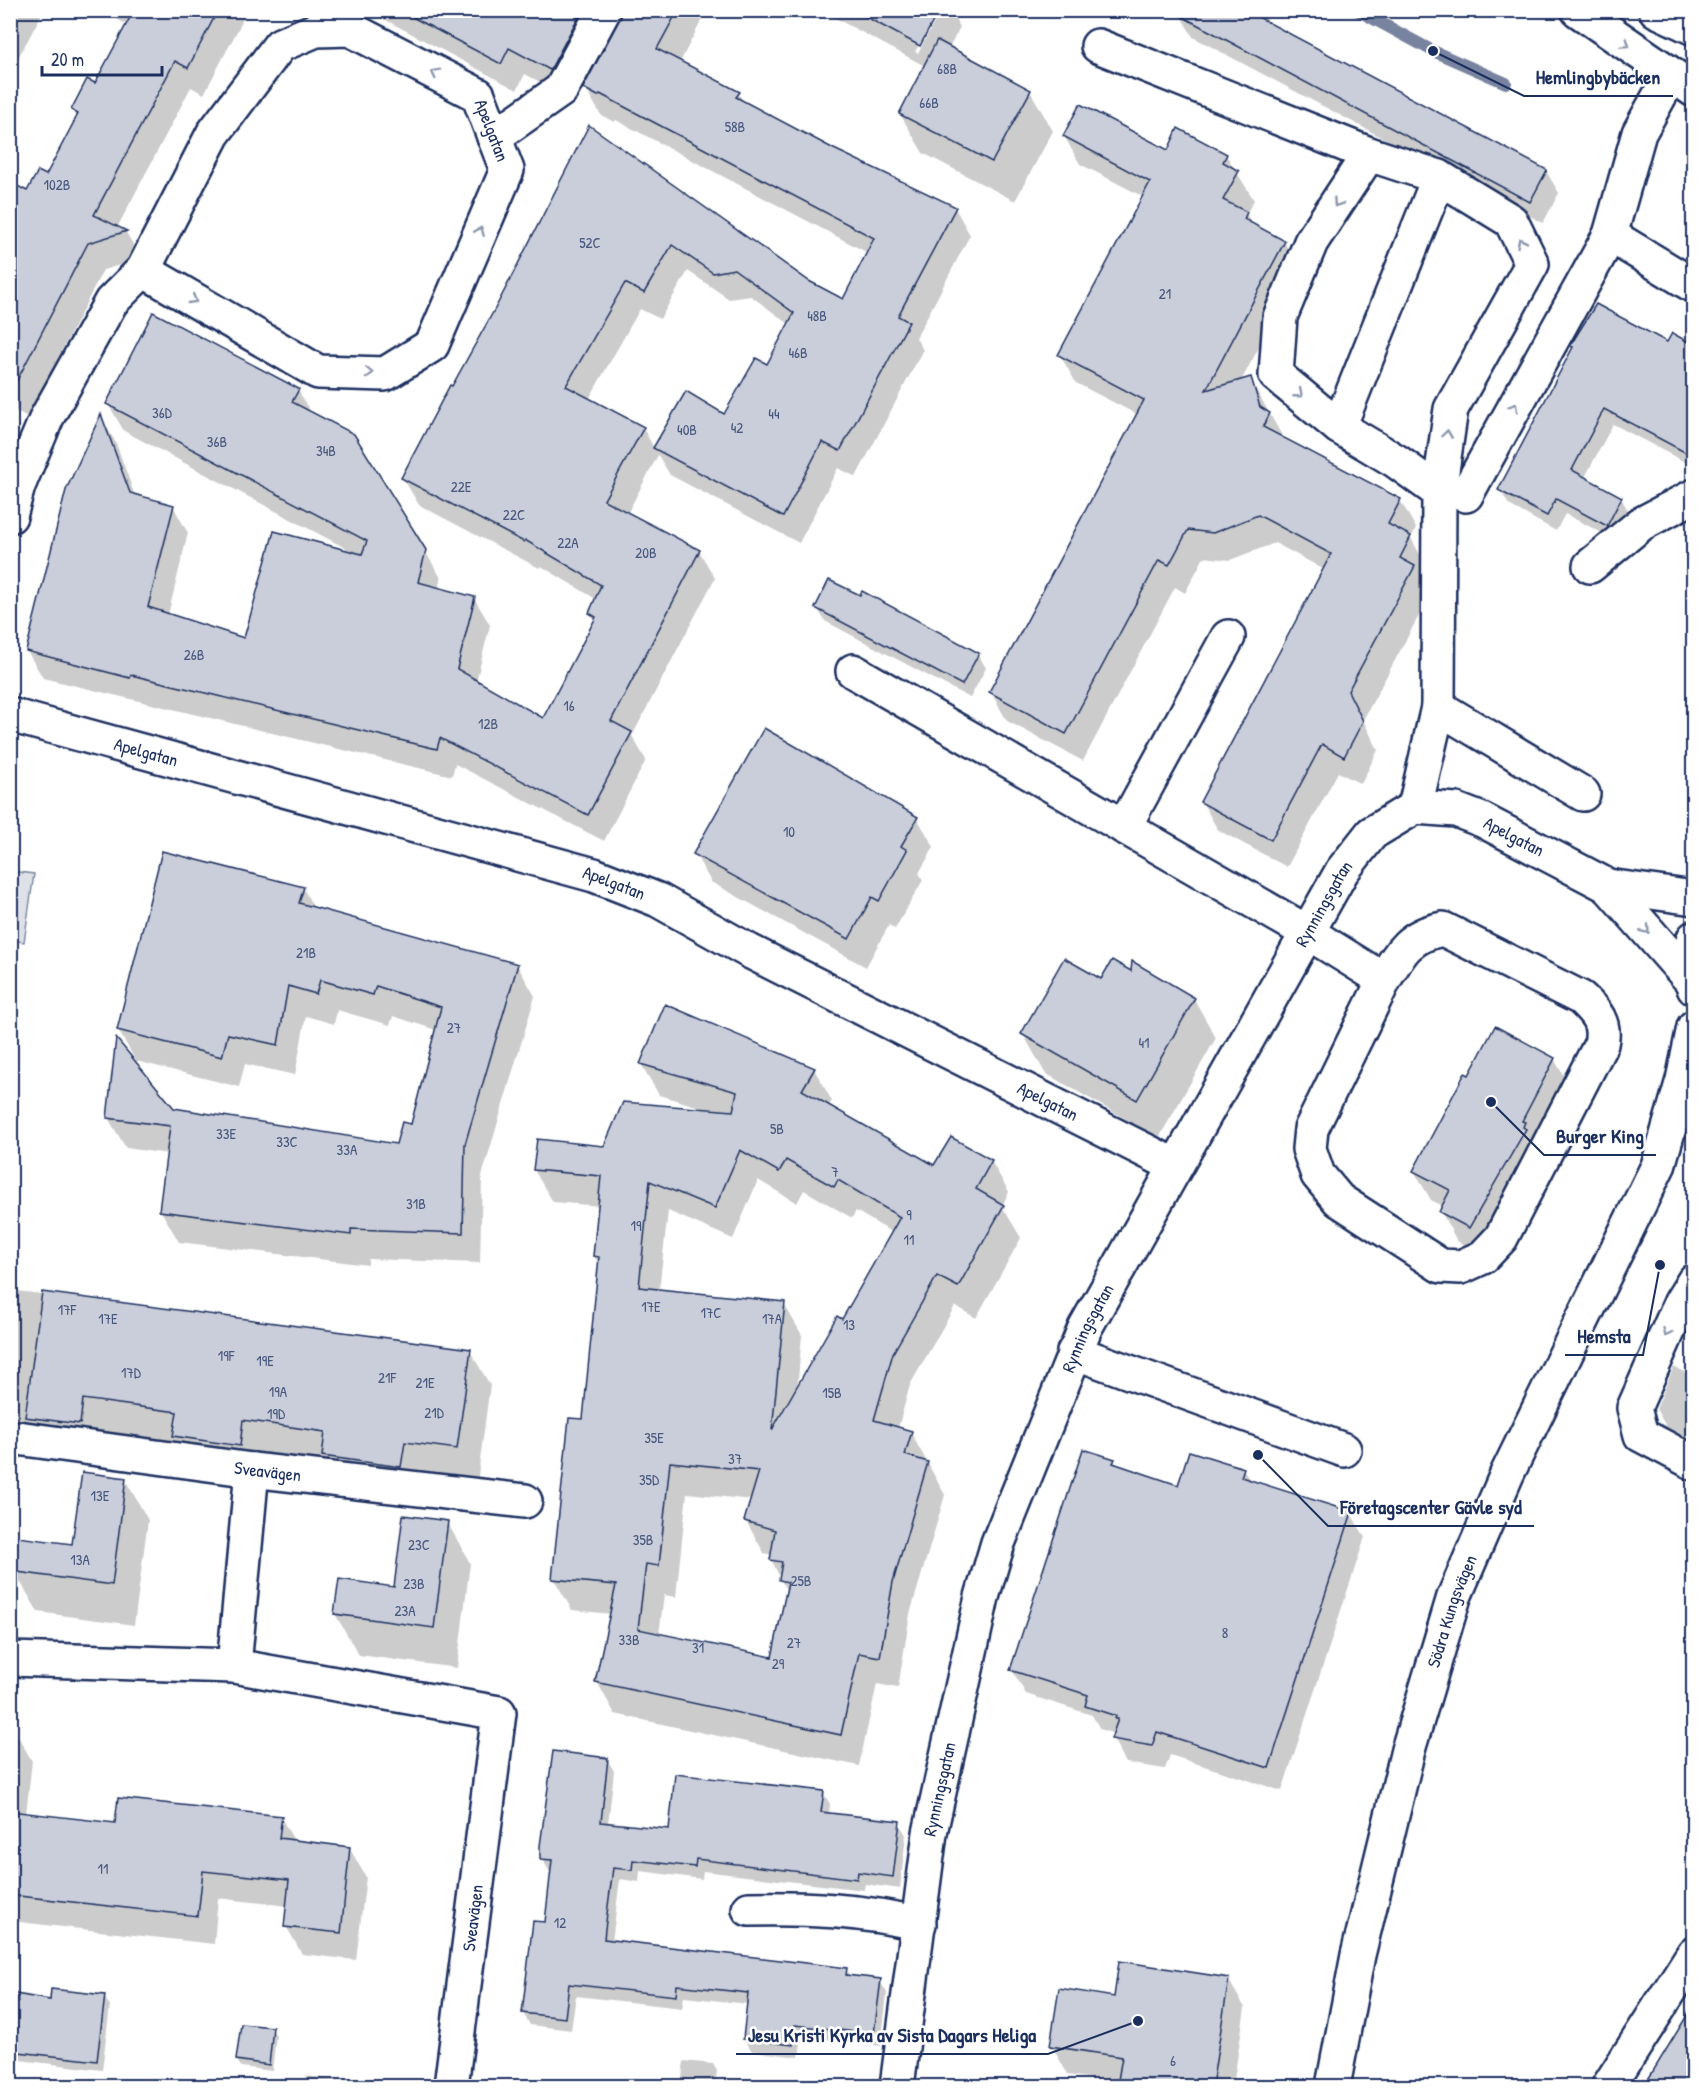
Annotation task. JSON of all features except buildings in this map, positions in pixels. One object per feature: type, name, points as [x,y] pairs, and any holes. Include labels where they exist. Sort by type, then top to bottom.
[{"type":"street","points":[[494,137],[561,90],[604,10]]},
{"type":"street","points":[[1452,493],[1610,235],[1639,134],[1682,82],[1578,10]]},
{"type":"street","points":[[1656,10],[1694,28]]},
{"type":"street","name":"Apelgatan","points":[[10,516],[18,486],[47,417],[111,302],[142,270],[213,134],[280,45],[312,20],[350,30],[478,95],[507,170],[432,345],[385,374],[318,372],[142,270]]},
{"type":"street","points":[[1098,46],[1369,154],[1439,177],[1511,221],[1532,264],[1451,409],[1452,493],[1438,707],[1415,807]]},
{"type":"street","points":[[1369,154],[1311,242],[1280,317],[1276,375],[1339,427],[1452,493]]},
{"type":"street","points":[[1339,427],[1439,177]]},
{"type":"street","points":[[1610,235],[1694,286]]},
{"type":"street","points":[[1590,566],[1641,524],[1694,496]]},
{"type":"street","points":[[1124,827],[1228,637]]},
{"type":"street","points":[[853,671],[1307,932],[1384,980]]},
{"type":"street","points":[[1438,707],[1582,794]]},
{"type":"street","name":"Apelgatan","points":[[10,715],[594,875],[658,900],[749,951],[1174,1165]]},
{"type":"street","name":"Apelgatan","points":[[1415,807],[1456,810],[1608,886],[1694,898]]},
{"type":"street","name":"Rynningsgatan","points":[[897,2086],[930,1833],[982,1598],[998,1543],[1074,1352],[1148,1221],[1174,1165],[1342,871],[1372,833],[1415,807]]},
{"type":"street","name":"Apelgatan","points":[[1608,886],[1692,984]]},
{"type":"street","points":[[1443,929],[1581,998],[1598,1015],[1604,1032],[1601,1044],[1501,1238],[1483,1257],[1461,1267],[1441,1266],[1339,1200],[1318,1175],[1309,1149],[1311,1129],[1384,980],[1411,941],[1426,932],[1443,929]]},
{"type":"street","points":[[1692,984],[1688,958],[1694,938]]},
{"type":"street","name":"Södra Kungsvägen","points":[[1658,1166],[1683,1080],[1694,1027]]},
{"type":"street","name":"Södra Kungsvägen","points":[[1333,2086],[1358,1955],[1408,1750],[1455,1597],[1507,1474],[1658,1166],[1694,1116]]},
{"type":"street","points":[[1694,1281],[1681,1302],[1634,1408],[1641,1435],[1694,1463]]},
{"type":"street","points":[[1074,1352],[1344,1450]]},
{"type":"street","name":"Sveavägen","points":[[10,1437],[252,1470],[525,1502]]},
{"type":"street","points":[[10,1659],[234,1666],[252,1470]]},
{"type":"street","name":"Sveavägen","points":[[234,1666],[500,1713],[451,2086]]},
{"type":"street","points":[[749,1909],[832,1909],[885,1915],[919,1924]]},
{"type":"street","points":[[1609,2086],[1694,1953]]},
{"type":"shaded area","points":[[10,871],[34,874],[24,942],[11,940]]},
{"type":"waterway","points":[[1357,10],[1433,51],[1506,83]]},
{"type":"place","name":"Hemlingbybäcken","points":[[1433,51]]},
{"type":"place","name":"Burger King","points":[[1491,1102]]},
{"type":"place","name":"Hemsta","points":[[1660,1265]]},
{"type":"place","name":"Företagscenter Gävle syd","points":[[1258,1455]]},
{"type":"place","name":"Jesu Kristi Kyrka av Sista Dagars Heliga","points":[[1138,2021]]}]
